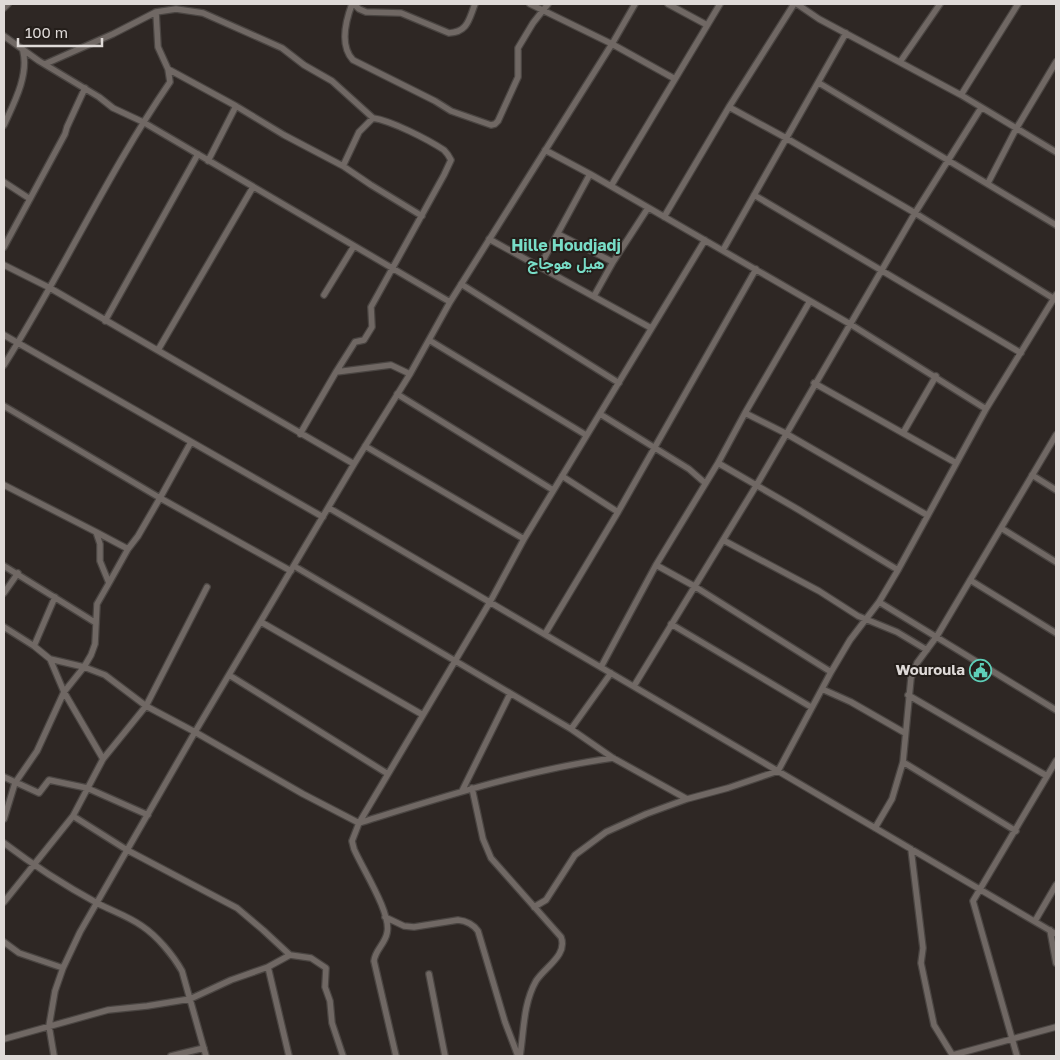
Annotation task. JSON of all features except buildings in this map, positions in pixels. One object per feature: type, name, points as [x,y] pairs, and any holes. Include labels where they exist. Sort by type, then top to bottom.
[{"type":"street","points":[[4,8],[8,4]]},
{"type":"street","points":[[475,4],[463,30],[449,33],[401,13],[366,12],[353,4],[345,22],[346,46],[349,56],[353,60],[451,111],[491,125],[495,124],[500,118],[518,77],[518,48],[533,22],[548,4]]},
{"type":"street","points":[[530,4],[612,44],[675,79]]},
{"type":"street","points":[[54,1056],[49,1026],[55,991],[63,968],[97,903],[195,732],[354,464],[410,374],[450,302],[612,44],[635,4]]},
{"type":"street","points":[[668,4],[707,25]]},
{"type":"street","points":[[611,186],[720,4]]},
{"type":"street","points":[[664,217],[729,107],[795,4],[818,19],[960,95],[1056,152]]},
{"type":"street","points":[[900,62],[940,4]]},
{"type":"street","points":[[960,95],[1018,4]]},
{"type":"street","points":[[45,64],[113,34],[156,12],[176,9],[203,13],[282,48],[304,65],[332,81],[373,118],[384,119],[446,152],[451,160],[444,175],[371,307],[372,327],[364,340],[356,342],[300,434]]},
{"type":"street","points":[[4,365],[50,288],[123,155],[170,82],[168,69],[158,47],[156,12]]},
{"type":"street","points":[[723,250],[846,33]]},
{"type":"street","points":[[4,36],[16,46],[85,88],[113,108],[143,122],[450,302]]},
{"type":"street","points":[[4,125],[22,79],[26,61],[24,51]]},
{"type":"street","points":[[988,183],[1016,129],[1056,62]]},
{"type":"street","points":[[168,69],[343,166],[422,216]]},
{"type":"street","points":[[819,83],[1056,225]]},
{"type":"street","points":[[4,247],[65,134],[85,88]]},
{"type":"street","points":[[208,161],[236,106]]},
{"type":"street","points":[[534,906],[546,900],[575,855],[606,832],[646,814],[687,799],[728,788],[778,771],[811,707],[850,640],[879,602],[986,409],[1056,298],[915,213],[729,107]]},
{"type":"street","points":[[634,686],[756,486],[814,383],[915,213],[981,108]]},
{"type":"street","points":[[343,166],[359,132],[373,118]]},
{"type":"street","points":[[545,150],[850,324],[986,409]]},
{"type":"street","points":[[105,321],[198,154]]},
{"type":"street","points":[[540,266],[590,174]]},
{"type":"street","points":[[4,182],[30,198]]},
{"type":"street","points":[[158,350],[253,187]]},
{"type":"street","points":[[754,195],[1021,353]]},
{"type":"street","points":[[594,296],[613,262],[648,208]]},
{"type":"street","points":[[558,234],[613,262]]},
{"type":"street","points":[[489,239],[652,328]]},
{"type":"street","points":[[396,1056],[374,961],[375,954],[388,934],[385,917],[379,899],[352,845],[352,841],[360,823],[490,602],[524,539],[705,240]]},
{"type":"street","points":[[324,295],[354,246]]},
{"type":"street","points":[[4,265],[50,288],[354,464]]},
{"type":"street","points":[[545,634],[618,512],[756,269]]},
{"type":"street","points":[[461,284],[619,382]]},
{"type":"street","points":[[601,667],[656,565],[718,463],[810,301]]},
{"type":"street","points":[[4,335],[323,517]]},
{"type":"street","points":[[429,340],[586,435]]},
{"type":"street","points":[[336,372],[391,365],[410,374]]},
{"type":"street","points":[[903,433],[936,376]]},
{"type":"street","points":[[814,383],[956,463]]},
{"type":"street","points":[[398,394],[553,490]]},
{"type":"street","points":[[4,406],[160,498],[292,569],[455,662],[571,729],[613,758],[687,799]]},
{"type":"street","points":[[745,413],[785,433],[927,515]]},
{"type":"street","points":[[600,414],[689,469],[705,483]]},
{"type":"street","points":[[875,828],[892,799],[903,762],[908,696],[913,671],[937,636],[1056,435]]},
{"type":"street","points":[[4,819],[15,782],[37,751],[64,692],[84,668],[91,655],[95,644],[97,604],[191,442]]},
{"type":"street","points":[[365,446],[524,539]]},
{"type":"street","points":[[718,463],[898,570]]},
{"type":"street","points":[[1032,475],[1056,490]]},
{"type":"street","points":[[562,476],[618,512]]},
{"type":"street","points":[[4,485],[128,549]]},
{"type":"street","points":[[329,508],[1056,934]]},
{"type":"street","points":[[1001,528],[1056,562]]},
{"type":"street","points":[[96,532],[100,544],[100,561],[109,583]]},
{"type":"street","points":[[723,540],[757,557],[866,619],[897,632],[927,650]]},
{"type":"street","points":[[656,565],[694,586],[832,672]]},
{"type":"street","points":[[4,566],[96,623]]},
{"type":"street","points":[[4,593],[18,573]]},
{"type":"street","points":[[970,580],[1056,633]]},
{"type":"street","points":[[4,902],[73,816],[103,759],[146,706],[207,587]]},
{"type":"street","points":[[34,646],[55,597]]},
{"type":"street","points":[[879,602],[1056,710]]},
{"type":"street","points":[[261,622],[423,715]]},
{"type":"street","points":[[671,624],[811,707]]},
{"type":"street","points":[[4,627],[34,646],[50,659],[105,676],[146,706],[303,794],[360,823],[472,788],[571,764],[613,758]]},
{"type":"street","points":[[50,659],[64,692],[103,759]]},
{"type":"street","points":[[571,729],[611,673]]},
{"type":"street","points":[[229,675],[388,774]]},
{"type":"street","points":[[822,689],[851,702],[905,733]]},
{"type":"street","points":[[462,791],[510,694]]},
{"type":"street","points":[[908,696],[1047,776]]},
{"type":"street","points":[[1017,1056],[973,901],[1056,761]]},
{"type":"street","points":[[903,762],[1016,831]]},
{"type":"street","points":[[4,777],[39,793],[49,780],[87,788],[148,815]]},
{"type":"street","points":[[472,788],[483,839],[491,858],[562,937],[564,943],[562,950],[538,978],[531,990],[519,1056]]},
{"type":"street","points":[[73,816],[128,850],[237,908],[290,955],[311,958],[326,968],[325,987],[330,1001],[332,1023],[343,1056]]},
{"type":"street","points":[[4,843],[33,865],[97,903],[143,926],[154,936],[176,961],[182,971],[206,1056]]},
{"type":"street","points":[[911,849],[923,948],[921,963],[934,1025],[953,1056],[1056,1027]]},
{"type":"street","points":[[1035,922],[1056,885]]},
{"type":"street","points":[[4,889],[13,890]]},
{"type":"street","points":[[385,917],[404,926],[414,928],[458,920],[465,921],[474,926],[478,931],[505,1022],[519,1056]]},
{"type":"street","points":[[1050,930],[1056,963]]},
{"type":"street","points":[[4,942],[19,953],[63,968]]},
{"type":"street","points":[[4,1039],[108,1010],[147,1006],[190,998],[231,980],[268,967],[290,955]]},
{"type":"street","points":[[268,967],[289,1056]]},
{"type":"street","points":[[429,974],[445,1056]]},
{"type":"street","points":[[172,1056],[204,1048]]},
{"type":"place","name":"Wouroula","points":[[981,670]]},
{"type":"district","name":"Hille Houdjadj هيل هوجاج","points":[[566,254]]}]
